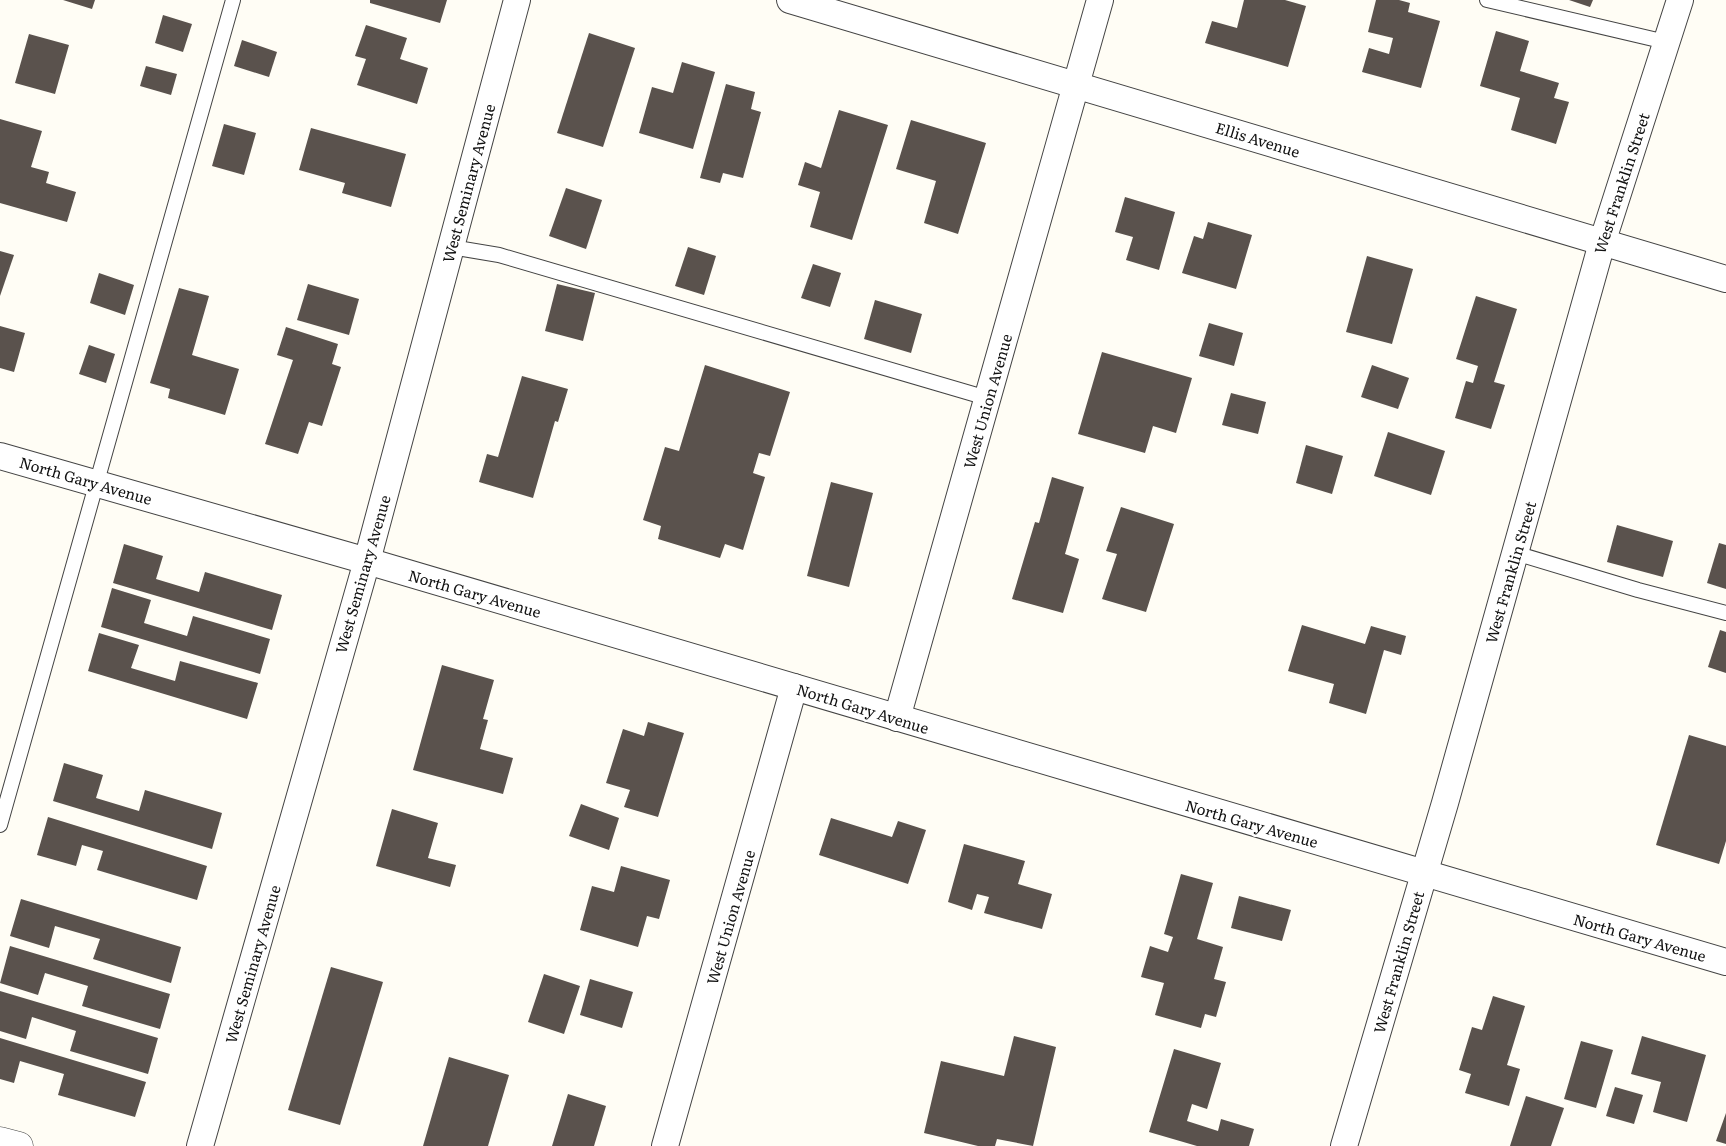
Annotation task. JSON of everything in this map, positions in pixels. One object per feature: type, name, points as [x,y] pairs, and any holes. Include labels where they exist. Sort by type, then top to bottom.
[{"type":"street","name":"West Seminary Avenue","points":[[200,1146],[367,561],[517,0]]},
{"type":"street","name":"Ellis Avenue","points":[[790,0],[1726,279]]},
{"type":"street","name":"West Union Avenue","points":[[897,718],[1100,0]]},
{"type":"street","name":"West Franklin Street","points":[[1344,1146],[1448,793],[1602,243],[1680,0]]},
{"type":"street","name":"North Gary Avenue","points":[[0,456],[367,561],[1726,962]]},
{"type":"street","name":"West Union Avenue","points":[[665,1146],[794,687]]},
{"type":"street","points":[[0,1141],[18,1146]]},
{"type":"lane","points":[[0,825],[233,0]]},
{"type":"lane","points":[[1487,0],[1666,42]]},
{"type":"lane","points":[[451,247],[499,255],[988,398]]},
{"type":"lane","points":[[1515,553],[1638,590],[1726,613]]},
{"type":"building","points":[[63,0],[95,0],[92,9]]},
{"type":"building","points":[[370,0],[447,0],[440,23],[370,3]]},
{"type":"building","points":[[1244,0],[1285,0],[1306,6],[1288,67],[1205,43],[1212,21],[1237,28]]},
{"type":"building","points":[[1376,0],[1399,0],[1410,3],[1408,12],[1440,21],[1421,88],[1362,72],[1369,48],[1389,54],[1393,38],[1368,32]]},
{"type":"building","points":[[1569,0],[1593,0],[1590,7]]},
{"type":"building","points":[[163,15],[192,24],[183,52],[155,43]]},
{"type":"building","points":[[366,25],[407,38],[400,59],[428,68],[417,104],[357,85],[366,59],[355,56]]},
{"type":"building","points":[[1496,31],[1529,41],[1520,71],[1559,83],[1554,98],[1569,102],[1556,144],[1511,130],[1520,98],[1480,86]]},
{"type":"building","points":[[589,33],[635,48],[603,147],[557,133]]},
{"type":"building","points":[[29,34],[69,45],[55,94],[15,83]]},
{"type":"building","points":[[242,40],[277,52],[269,77],[234,66]]},
{"type":"building","points":[[682,62],[715,72],[693,149],[639,133],[652,87],[673,93]]},
{"type":"building","points":[[146,66],[177,74],[171,95],[140,86]]},
{"type":"building","points":[[726,84],[755,92],[751,109],[761,112],[743,178],[723,173],[720,183],[700,178]]},
{"type":"building","points":[[839,110],[888,125],[852,240],[810,227],[820,192],[798,185],[805,162],[821,168]]},
{"type":"building","points":[[0,119],[42,131],[31,167],[49,172],[46,183],[76,192],[67,222],[0,203]]},
{"type":"building","points":[[911,120],[986,143],[958,234],[924,223],[936,181],[896,169]]},
{"type":"building","points":[[224,124],[256,133],[244,175],[212,166]]},
{"type":"building","points":[[311,128],[406,154],[391,207],[342,193],[345,183],[299,170]]},
{"type":"building","points":[[566,188],[602,200],[586,249],[549,236]]},
{"type":"building","points":[[1125,197],[1175,212],[1159,270],[1126,260],[1133,237],[1115,232]]},
{"type":"building","points":[[1208,222],[1252,235],[1236,289],[1182,273],[1194,236],[1203,239]]},
{"type":"building","points":[[688,247],[716,256],[704,295],[675,286]]},
{"type":"building","points":[[0,251],[14,255],[0,296]]},
{"type":"building","points":[[1367,256],[1413,269],[1392,344],[1346,332]]},
{"type":"building","points":[[813,264],[841,273],[830,307],[801,298]]},
{"type":"building","points":[[99,273],[134,285],[125,315],[90,303]]},
{"type":"building","points":[[308,284],[359,299],[349,335],[297,320]]},
{"type":"building","points":[[557,284],[595,293],[583,341],[545,331]]},
{"type":"building","points":[[179,288],[209,296],[192,355],[239,369],[225,415],[168,398],[170,389],[150,383]]},
{"type":"building","points":[[1476,296],[1517,309],[1494,382],[1505,385],[1491,429],[1455,418],[1466,381],[1473,383],[1478,366],[1456,359]]},
{"type":"building","points":[[875,300],[922,314],[911,353],[864,339]]},
{"type":"building","points":[[1209,323],[1243,333],[1234,366],[1199,356]]},
{"type":"building","points":[[0,326],[25,333],[14,372],[0,368]]},
{"type":"building","points":[[286,327],[338,344],[332,364],[341,367],[322,426],[309,422],[298,454],[265,444],[293,360],[277,355]]},
{"type":"building","points":[[89,345],[115,354],[106,383],[79,374]]},
{"type":"building","points":[[1102,352],[1192,378],[1176,433],[1153,426],[1145,453],[1078,434]]},
{"type":"building","points":[[705,365],[790,392],[770,456],[759,453],[753,473],[765,477],[743,550],[725,544],[720,558],[658,539],[661,526],[643,520],[665,447],[679,451]]},
{"type":"building","points":[[1372,365],[1409,378],[1398,409],[1361,397]]},
{"type":"building","points":[[522,376],[568,389],[558,422],[555,421],[533,498],[479,482],[487,454],[498,457]]},
{"type":"building","points":[[1231,393],[1266,402],[1258,434],[1222,425]]},
{"type":"building","points":[[1388,432],[1445,451],[1431,495],[1374,476]]},
{"type":"building","points":[[1306,445],[1343,456],[1332,494],[1296,483]]},
{"type":"building","points":[[1052,477],[1084,487],[1065,554],[1079,559],[1063,613],[1012,599],[1035,522],[1039,523]]},
{"type":"building","points":[[831,482],[873,493],[849,587],[807,576]]},
{"type":"building","points":[[1121,507],[1174,524],[1146,612],[1102,599],[1117,554],[1106,551]]},
{"type":"building","points":[[1617,525],[1673,541],[1663,577],[1607,562]]},
{"type":"building","points":[[1719,543],[1726,545],[1726,589],[1707,583]]},
{"type":"building","points":[[124,544],[163,556],[156,579],[199,592],[205,572],[282,595],[272,630],[113,583]]},
{"type":"building","points":[[112,588],[151,600],[144,623],[187,636],[193,616],[270,639],[260,674],[101,627]]},
{"type":"building","points":[[1302,625],[1365,644],[1371,626],[1406,636],[1401,655],[1384,650],[1366,714],[1329,703],[1334,684],[1288,671]]},
{"type":"building","points":[[1720,630],[1726,632],[1726,673],[1708,667]]},
{"type":"building","points":[[99,633],[139,645],[131,668],[175,681],[180,661],[258,683],[247,719],[88,671]]},
{"type":"building","points":[[442,665],[494,680],[483,719],[488,720],[480,749],[513,758],[503,794],[413,770]]},
{"type":"building","points":[[648,722],[684,733],[658,817],[624,807],[630,790],[606,783],[623,729],[644,736]]},
{"type":"building","points":[[1689,735],[1726,746],[1726,841],[1719,864],[1656,845]]},
{"type":"building","points":[[64,763],[103,775],[96,798],[139,811],[145,790],[222,813],[212,849],[53,801]]},
{"type":"building","points":[[581,804],[619,818],[609,850],[569,836]]},
{"type":"building","points":[[392,809],[438,823],[428,858],[456,865],[450,887],[376,866]]},
{"type":"building","points":[[48,817],[207,866],[197,900],[97,870],[103,851],[82,845],[76,866],[37,855]]},
{"type":"building","points":[[831,818],[892,837],[898,821],[926,830],[908,884],[819,855]]},
{"type":"building","points":[[964,844],[1025,861],[1018,884],[1052,894],[1042,929],[984,913],[989,897],[977,894],[972,910],[948,902]]},
{"type":"building","points":[[621,866],[670,880],[659,919],[647,916],[638,947],[580,930],[592,886],[614,892]]},
{"type":"building","points":[[1181,874],[1213,883],[1197,939],[1223,947],[1214,979],[1226,982],[1216,1017],[1205,1014],[1201,1028],[1155,1015],[1164,983],[1141,977],[1150,946],[1168,952],[1173,937],[1164,934]]},
{"type":"building","points":[[1239,896],[1291,910],[1282,941],[1231,928]]},
{"type":"building","points":[[21,899],[181,947],[171,983],[93,959],[100,939],[55,926],[49,948],[10,936]]},
{"type":"building","points":[[10,946],[170,994],[160,1029],[82,1006],[88,986],[45,973],[38,995],[0,983]]},
{"type":"building","points":[[331,967],[383,982],[340,1125],[288,1110]]},
{"type":"building","points":[[544,974],[580,986],[564,1034],[528,1022]]},
{"type":"building","points":[[590,979],[633,992],[622,1028],[580,1015]]},
{"type":"building","points":[[0,991],[158,1038],[148,1074],[70,1051],[76,1031],[32,1017],[26,1039],[0,1031]]},
{"type":"building","points":[[1493,996],[1525,1006],[1507,1065],[1520,1069],[1509,1106],[1465,1093],[1471,1074],[1459,1070],[1472,1027],[1482,1030]]},
{"type":"building","points":[[1014,1036],[1056,1047],[1033,1146],[997,1139],[995,1146],[978,1146],[924,1133],[941,1061],[1004,1076]]},
{"type":"building","points":[[1642,1036],[1706,1055],[1687,1122],[1653,1112],[1661,1082],[1631,1074]]},
{"type":"building","points":[[0,1038],[146,1082],[135,1117],[58,1095],[64,1074],[20,1061],[14,1083],[0,1079]]},
{"type":"building","points":[[1581,1041],[1613,1050],[1596,1108],[1564,1099]]},
{"type":"building","points":[[1174,1049],[1221,1063],[1207,1109],[1192,1104],[1187,1121],[1218,1131],[1221,1119],[1254,1129],[1249,1146],[1197,1146],[1149,1132]]},
{"type":"building","points":[[449,1057],[509,1075],[488,1146],[423,1146]]},
{"type":"building","points":[[1615,1087],[1643,1095],[1634,1124],[1606,1116]]},
{"type":"building","points":[[568,1094],[606,1106],[594,1146],[552,1146]]},
{"type":"building","points":[[1526,1096],[1564,1108],[1551,1146],[1510,1146]]},
{"type":"building","points":[[1726,1113],[1726,1144],[1716,1141]]}]
